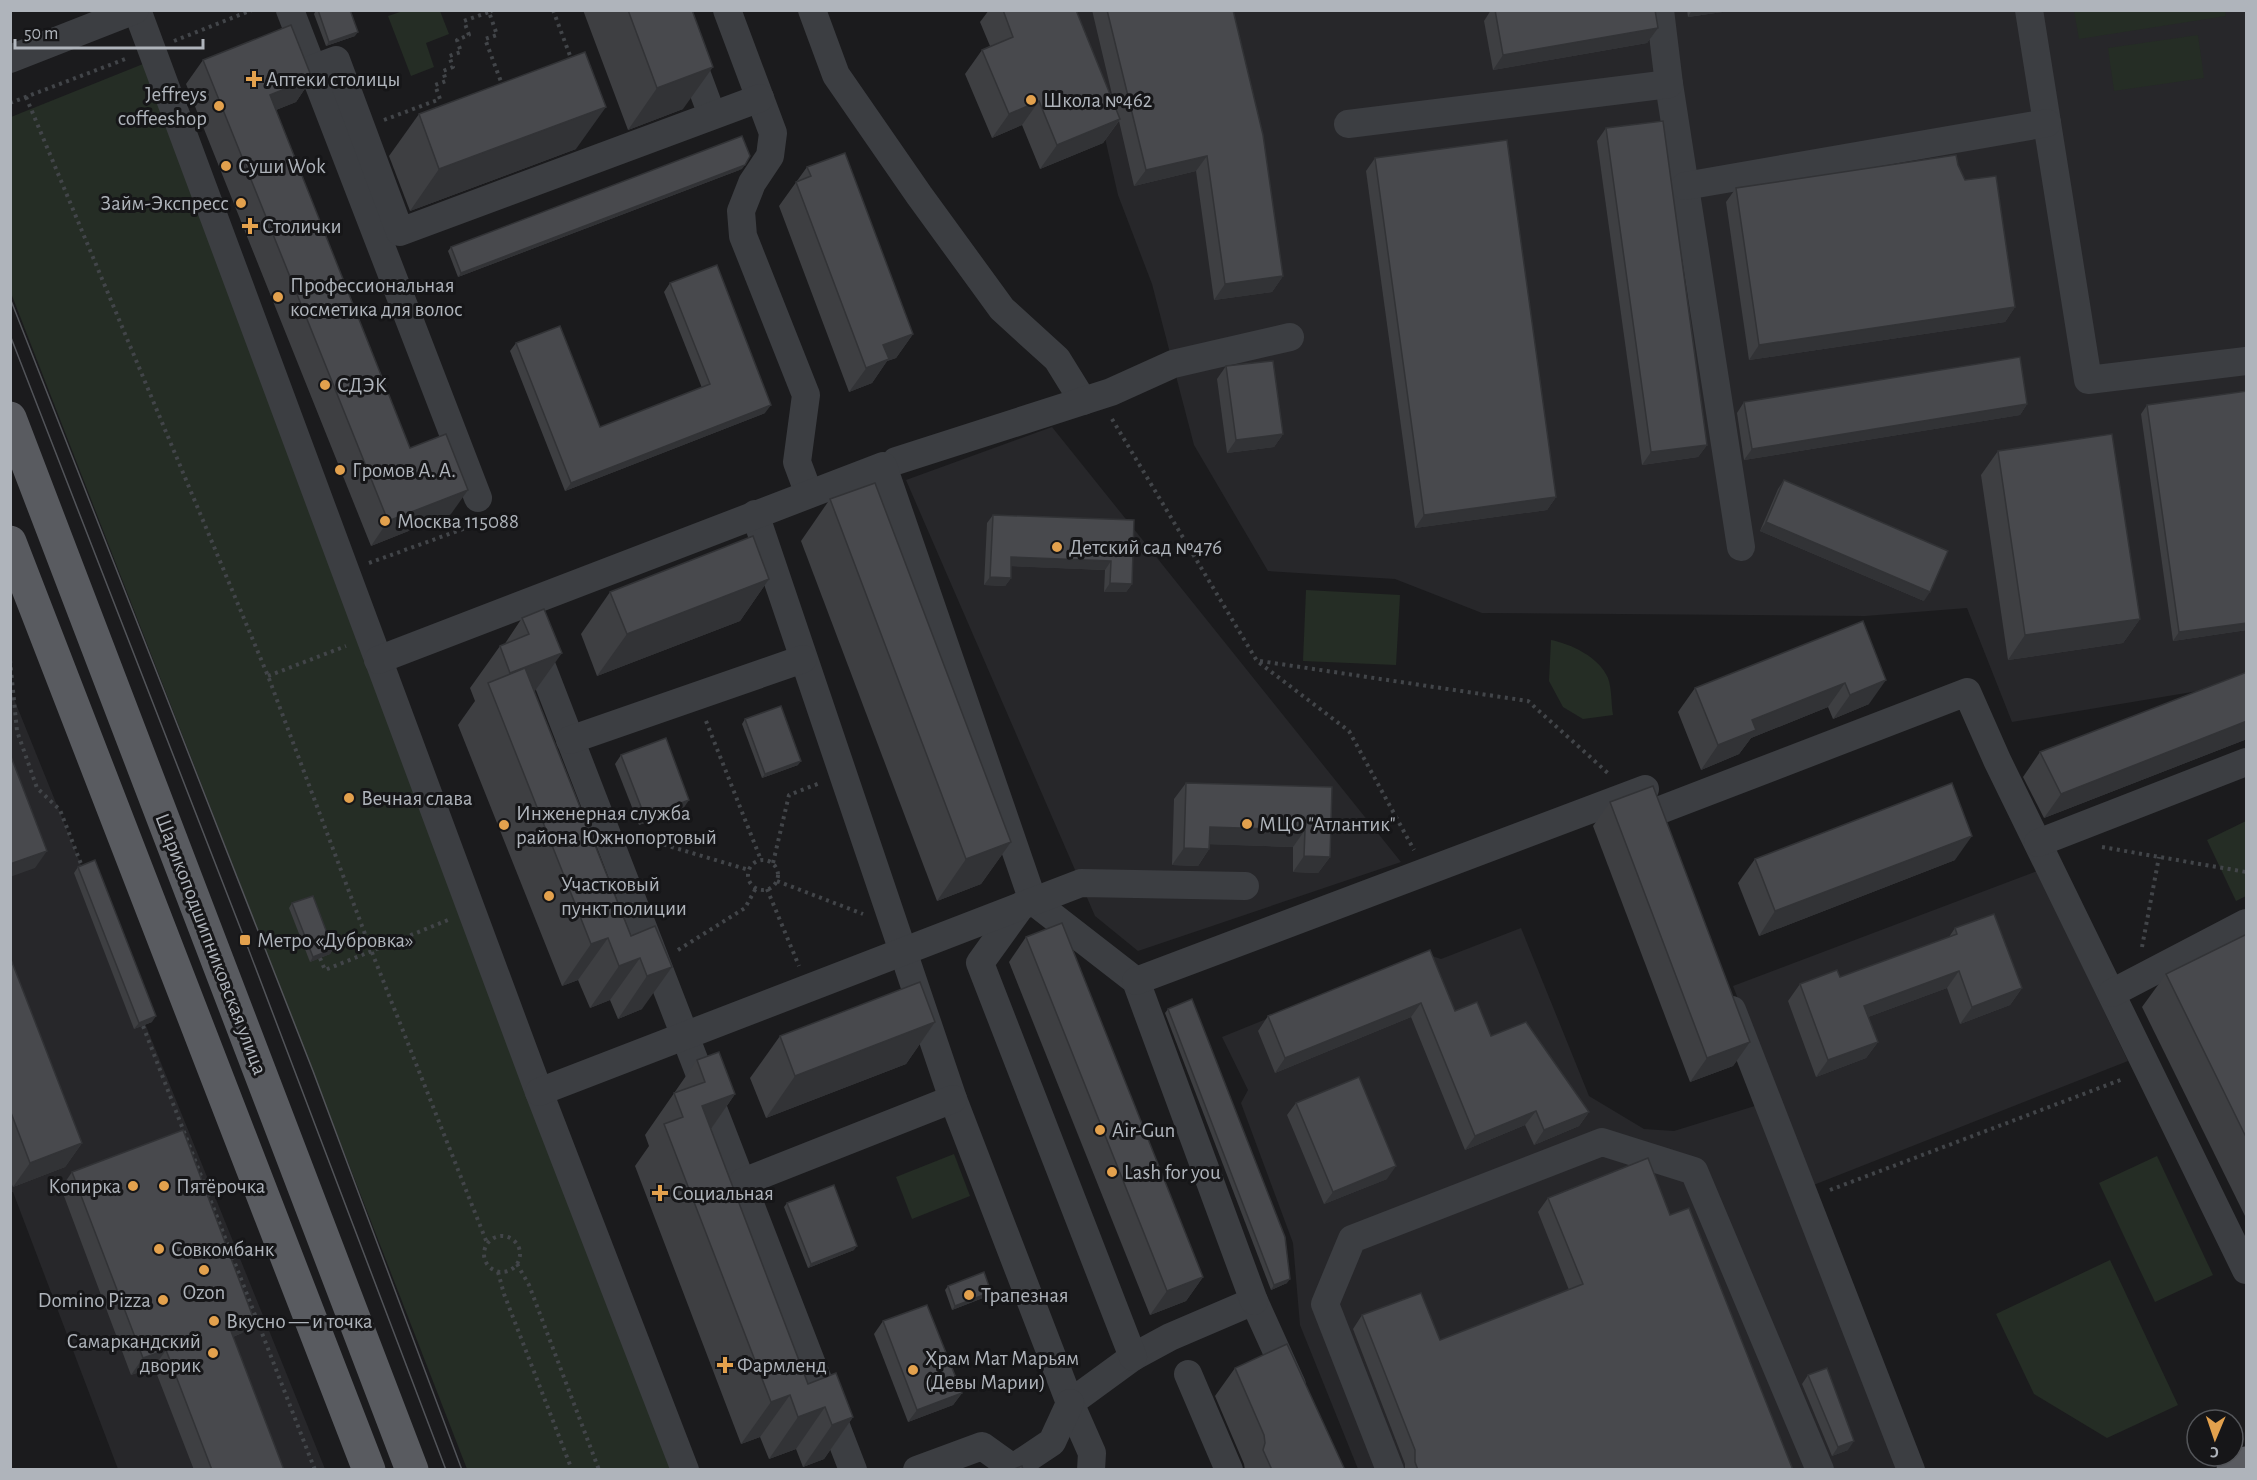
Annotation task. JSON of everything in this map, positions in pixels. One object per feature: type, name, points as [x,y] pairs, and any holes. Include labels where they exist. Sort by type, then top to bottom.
[{"type":"main road","name":"Шарикоподшипниковская улица","points":[[10,418],[412,1470]]},
{"type":"main road","name":"Шарикоподшипниковская улица","points":[[10,542],[369,1470]]},
{"type":"main road","points":[[2233,1470],[2247,1463]]},
{"type":"street","points":[[10,59],[136,10],[539,1092],[685,1470]]},
{"type":"street","points":[[290,10],[481,510]]},
{"type":"street","points":[[673,10],[712,115]]},
{"type":"street","points":[[727,10],[773,133],[770,156],[752,183],[741,211],[743,236],[806,394],[797,462],[809,494]]},
{"type":"street","points":[[812,10],[836,75],[919,195],[1002,309],[1057,359],[1090,398]]},
{"type":"street","points":[[1660,10],[1669,84],[1741,547]]},
{"type":"street","points":[[2029,10],[2088,380],[2247,361]]},
{"type":"street","points":[[312,69],[336,60],[400,232],[670,124],[712,115],[760,98]]},
{"type":"street","points":[[1348,124],[1669,84]]},
{"type":"street","points":[[1685,186],[2047,123]]},
{"type":"street","points":[[896,461],[1090,398],[1173,364],[1290,337]]},
{"type":"street","points":[[374,648],[518,606],[883,466],[1027,904],[1136,981],[1254,1301],[1301,1406]]},
{"type":"street","points":[[755,514],[953,1099],[1070,1403],[1092,1453],[1090,1470]]},
{"type":"street","points":[[518,606],[853,1470]]},
{"type":"street","points":[[570,740],[803,659]]},
{"type":"street","points":[[1136,981],[1645,789],[1659,823],[1967,692],[1996,760],[2112,993],[2162,1080],[2247,1270]]},
{"type":"street","points":[[2038,843],[2247,762]]},
{"type":"street","points":[[539,1092],[808,988],[898,938],[1027,904],[1081,883],[1245,886]]},
{"type":"street","points":[[1027,904],[980,963],[1133,1357]]},
{"type":"street","points":[[2112,993],[2247,922]]},
{"type":"street","points":[[1724,989],[1911,1470]]},
{"type":"street","points":[[743,1182],[953,1099]]},
{"type":"street","points":[[1390,1470],[1325,1304],[1352,1239],[1602,1142],[1694,1171],[1820,1470]]},
{"type":"street","points":[[917,1470],[982,1446],[1013,1469],[1052,1442],[1070,1403],[1133,1357],[1170,1337],[1254,1301]]},
{"type":"street","points":[[1188,1374],[1229,1470]]},
{"type":"path","points":[[553,10],[573,64]]},
{"type":"path","points":[[362,128],[440,99],[435,85],[447,81],[443,70],[453,67],[449,56],[461,52],[457,40],[469,35],[464,21],[491,11],[497,35],[485,39],[503,87],[512,84]]},
{"type":"path","points":[[10,103],[26,97],[268,676],[375,961],[487,1243]]},
{"type":"path","points":[[1090,398],[1257,661],[1349,732],[1426,871]]},
{"type":"path","points":[[361,566],[481,510]]},
{"type":"path","points":[[268,676],[374,648]]},
{"type":"path","points":[[10,660],[17,731],[37,788],[60,810],[83,870]]},
{"type":"path","points":[[1257,661],[1528,701],[1632,794]]},
{"type":"path","points":[[696,696],[761,860]]},
{"type":"path","points":[[773,864],[761,860],[752,865],[749,870],[749,880],[756,888],[767,889],[777,881],[778,874],[773,864],[789,795],[843,774]]},
{"type":"path","points":[[603,826],[749,870]]},
{"type":"path","points":[[2094,846],[2247,872]]},
{"type":"path","points":[[2136,980],[2159,857]]},
{"type":"path","points":[[777,881],[898,938]]},
{"type":"path","points":[[656,964],[745,908],[756,888]]},
{"type":"path","points":[[767,889],[808,988]]},
{"type":"path","points":[[143,1026],[315,1470]]},
{"type":"path","points":[[1806,1199],[2162,1080]]},
{"type":"path","points":[[572,1470],[504,1294],[498,1272],[486,1263],[483,1253],[487,1243],[494,1236],[510,1237],[518,1244],[520,1249],[517,1264],[530,1285],[599,1470]]},
{"type":"path","points":[[498,1272],[508,1270],[517,1264]]},
{"type":"shaded area","points":[[2225,10],[2226,16],[2079,39],[2074,11]]},
{"type":"shaded area","points":[[403,11],[440,11],[449,34],[426,43],[434,67],[411,76],[388,16]]},
{"type":"shaded area","points":[[1076,11],[2246,11],[2246,683],[2012,722],[1967,608],[1865,616],[1482,613],[1395,579],[1268,571],[1194,445],[1152,284],[1118,195]]},
{"type":"shaded area","points":[[2198,35],[2204,78],[2114,91],[2108,48]]},
{"type":"shaded area","points":[[148,62],[675,1469],[467,1469],[11,293],[11,117]]},
{"type":"shaded area","points":[[1052,427],[1401,862],[1138,951],[1095,916],[906,480]]},
{"type":"shaded area","points":[[1306,590],[1400,595],[1396,665],[1303,661]]},
{"type":"shaded area","points":[[1551,640],[1584,653],[1604,671],[1609,682],[1613,715],[1583,719],[1563,707],[1549,681]]},
{"type":"shaded area","points":[[10,689],[325,1469],[118,1469],[13,1192],[11,1192]]},
{"type":"shaded area","points":[[2246,821],[2246,896],[2236,901],[2207,840]]},
{"type":"shaded area","points":[[2037,871],[2128,1061],[1811,1186],[1733,986]]},
{"type":"shaded area","points":[[1521,928],[1589,1096],[1644,1129],[1674,1131],[1758,1105],[1900,1469],[1358,1469],[1300,1325],[1293,1243],[1241,1103],[1248,1090],[1222,1037],[1426,954],[1441,959]]},
{"type":"shaded area","points":[[954,1154],[970,1196],[912,1219],[896,1177]]},
{"type":"shaded area","points":[[2157,1156],[2213,1275],[2155,1302],[2099,1183]]},
{"type":"shaded area","points":[[2110,1260],[2178,1405],[2107,1438],[2034,1394],[1996,1314]]},
{"type":"building","points":[[318,10],[350,10],[358,32],[329,42]]},
{"type":"building","points":[[628,10],[692,10],[713,67],[657,88]]},
{"type":"building","name":"Школа №462","points":[[1003,10],[1076,10],[1120,119],[1057,145],[1039,101],[1009,114],[982,50],[1013,37]]},
{"type":"building","points":[[1107,10],[1233,10],[1263,135],[1283,276],[1225,284],[1207,156],[1146,170]]},
{"type":"building","points":[[1495,10],[1655,10],[1658,28],[1503,55]]},
{"type":"building","points":[[291,25],[312,78],[270,95],[410,448],[446,434],[468,490],[388,521],[203,60]]},
{"type":"building","points":[[585,52],[606,107],[439,169],[419,114]]},
{"type":"building","points":[[1663,121],[1707,445],[1651,452],[1606,128]]},
{"type":"building","points":[[742,136],[750,156],[745,165],[461,273],[451,247]]},
{"type":"building","points":[[1507,140],[1556,497],[1424,515],[1375,158]]},
{"type":"building","points":[[845,153],[913,334],[883,345],[889,359],[866,368],[796,182],[811,176],[807,167]]},
{"type":"building","points":[[1956,155],[1965,180],[1996,176],[2015,307],[1759,345],[1736,188]]},
{"type":"building","points":[[717,265],[771,405],[571,483],[516,343],[560,326],[600,427],[710,384],[670,283]]},
{"type":"building","points":[[2020,357],[2027,404],[1752,449],[1744,402]]},
{"type":"building","points":[[1273,361],[1283,434],[1236,440],[1226,366]]},
{"type":"building","points":[[2247,391],[2247,623],[2179,632],[2147,405]]},
{"type":"building","points":[[2112,434],[2140,619],[2025,635],[1998,451]]},
{"type":"building","points":[[1784,480],[1948,551],[1930,592],[1766,522]]},
{"type":"building","points":[[875,483],[1011,842],[966,859],[830,499]]},
{"type":"building","name":"Детский сад №476","points":[[993,515],[1134,520],[1132,584],[1110,583],[1111,561],[1011,557],[1011,578],[990,577]]},
{"type":"building","points":[[753,536],[769,579],[627,634],[610,592]]},
{"type":"building","points":[[544,609],[562,653],[510,673],[500,646],[529,634],[522,618]]},
{"type":"building","points":[[1863,621],[1886,680],[1850,695],[1845,683],[1752,720],[1756,730],[1718,745],[1695,688]]},
{"type":"building","points":[[525,668],[631,936],[655,926],[672,967],[647,976],[640,958],[619,966],[608,938],[591,944],[488,683]]},
{"type":"building","points":[[2247,672],[2247,721],[2061,794],[2040,752]]},
{"type":"building","points":[[781,706],[801,761],[765,774],[745,719]]},
{"type":"building","points":[[666,738],[689,800],[645,817],[621,755]]},
{"type":"building","points":[[10,754],[47,851],[10,864]]},
{"type":"building","points":[[1186,783],[1332,787],[1330,857],[1304,856],[1305,830],[1210,827],[1209,849],[1184,848]]},
{"type":"building","points":[[1952,783],[1972,836],[1775,911],[1755,859]]},
{"type":"building","points":[[1653,786],[1750,1042],[1707,1058],[1610,802]]},
{"type":"building","points":[[95,860],[156,1016],[139,1023],[78,867]]},
{"type":"building","points":[[313,896],[333,949],[313,957],[292,903]]},
{"type":"building","points":[[1994,914],[2022,988],[1972,1007],[1959,971],[1864,1006],[1878,1042],[1828,1060],[1800,984],[1837,970],[1840,977],[1957,934],[1955,928]]},
{"type":"building","points":[[1062,923],[1203,1277],[1167,1291],[1026,937]]},
{"type":"building","points":[[2247,934],[2247,1139],[2166,974]]},
{"type":"building","points":[[1430,950],[1455,1011],[1477,1002],[1491,1036],[1526,1022],[1589,1112],[1544,1130],[1536,1111],[1475,1136],[1421,1003],[1285,1058],[1268,1016]]},
{"type":"building","points":[[10,957],[82,1143],[30,1163],[10,1110]]},
{"type":"building","points":[[920,982],[935,1022],[795,1076],[780,1036]]},
{"type":"building","points":[[1192,999],[1285,1237],[1290,1279],[1274,1285],[1168,1009]]},
{"type":"building","points":[[719,1052],[735,1094],[702,1106],[808,1384],[836,1373],[853,1417],[832,1425],[825,1407],[798,1417],[790,1395],[771,1402],[664,1124],[683,1117],[674,1093],[705,1082],[697,1060]]},
{"type":"building","points":[[1359,1077],[1396,1166],[1333,1192],[1296,1103]]},
{"type":"building","points":[[183,1130],[253,1317],[229,1326],[284,1470],[212,1470],[166,1350],[143,1358],[72,1172]]},
{"type":"building","points":[[1648,1158],[1670,1215],[1689,1208],[1793,1470],[1418,1470],[1415,1450],[1362,1315],[1421,1293],[1440,1340],[1583,1284],[1548,1198]]},
{"type":"building","points":[[834,1185],[857,1246],[811,1264],[787,1203]]},
{"type":"building","points":[[984,1272],[991,1292],[955,1306],[948,1286]]},
{"type":"building","name":"Храм Мат Марьям (Девы Марии)","points":[[927,1305],[962,1393],[917,1410],[883,1321]]},
{"type":"building","points":[[1287,1344],[1345,1470],[1272,1470],[1263,1450],[1264,1435],[1235,1368]]},
{"type":"building","points":[[1827,1368],[1854,1441],[1838,1447],[1808,1375]]},
{"type":"tram line","points":[[10,298],[313,1071],[462,1470]]},
{"type":"tram line","points":[[10,335],[245,940],[446,1470]]},
{"type":"place","name":"Аптеки столицы","points":[[254,79]]},
{"type":"place","name":"Школа №462","points":[[1031,100]]},
{"type":"place","name":"Jeffreys coffeeshop","points":[[219,106]]},
{"type":"place","name":"Суши Wok","points":[[226,166]]},
{"type":"place","name":"Займ-Экспресс","points":[[241,203]]},
{"type":"place","name":"Столички","points":[[250,226]]},
{"type":"place","name":"Профессиональная косметика для волос","points":[[278,297]]},
{"type":"place","name":"СДЭК","points":[[325,385]]},
{"type":"place","name":"Громов А. А.","points":[[340,470]]},
{"type":"place","name":"Москва 115088","points":[[385,521]]},
{"type":"place","name":"Детский сад №476","points":[[1057,547]]},
{"type":"place","name":"Вечная слава","points":[[349,798]]},
{"type":"place","name":"МЦО \"Атлантик\"","points":[[1247,824]]},
{"type":"place","name":"Инженерная служба района Южнопортовый","points":[[504,825]]},
{"type":"place","name":"Участковый пункт полиции","points":[[549,896]]},
{"type":"place","name":"Метро «Дубровка»","points":[[245,940]]},
{"type":"place","name":"Air-Gun","points":[[1100,1130]]},
{"type":"place","name":"Lash for you","points":[[1112,1172]]},
{"type":"place","name":"Копирка","points":[[133,1186]]},
{"type":"place","name":"Пятёрочка","points":[[164,1186]]},
{"type":"place","name":"Социальная","points":[[660,1193]]},
{"type":"place","name":"Совкомбанк","points":[[159,1249]]},
{"type":"place","name":"Ozon","points":[[204,1270]]},
{"type":"place","name":"Трапезная","points":[[969,1295]]},
{"type":"place","name":"Domino Pizza","points":[[163,1300]]},
{"type":"place","name":"Вкусно — и точка","points":[[214,1321]]},
{"type":"place","name":"Самаркандский дворик","points":[[213,1353]]},
{"type":"place","name":"Фармленд","points":[[725,1365]]},
{"type":"place","name":"Храм Мат Марьям (Девы Марии)","points":[[913,1370]]}]
